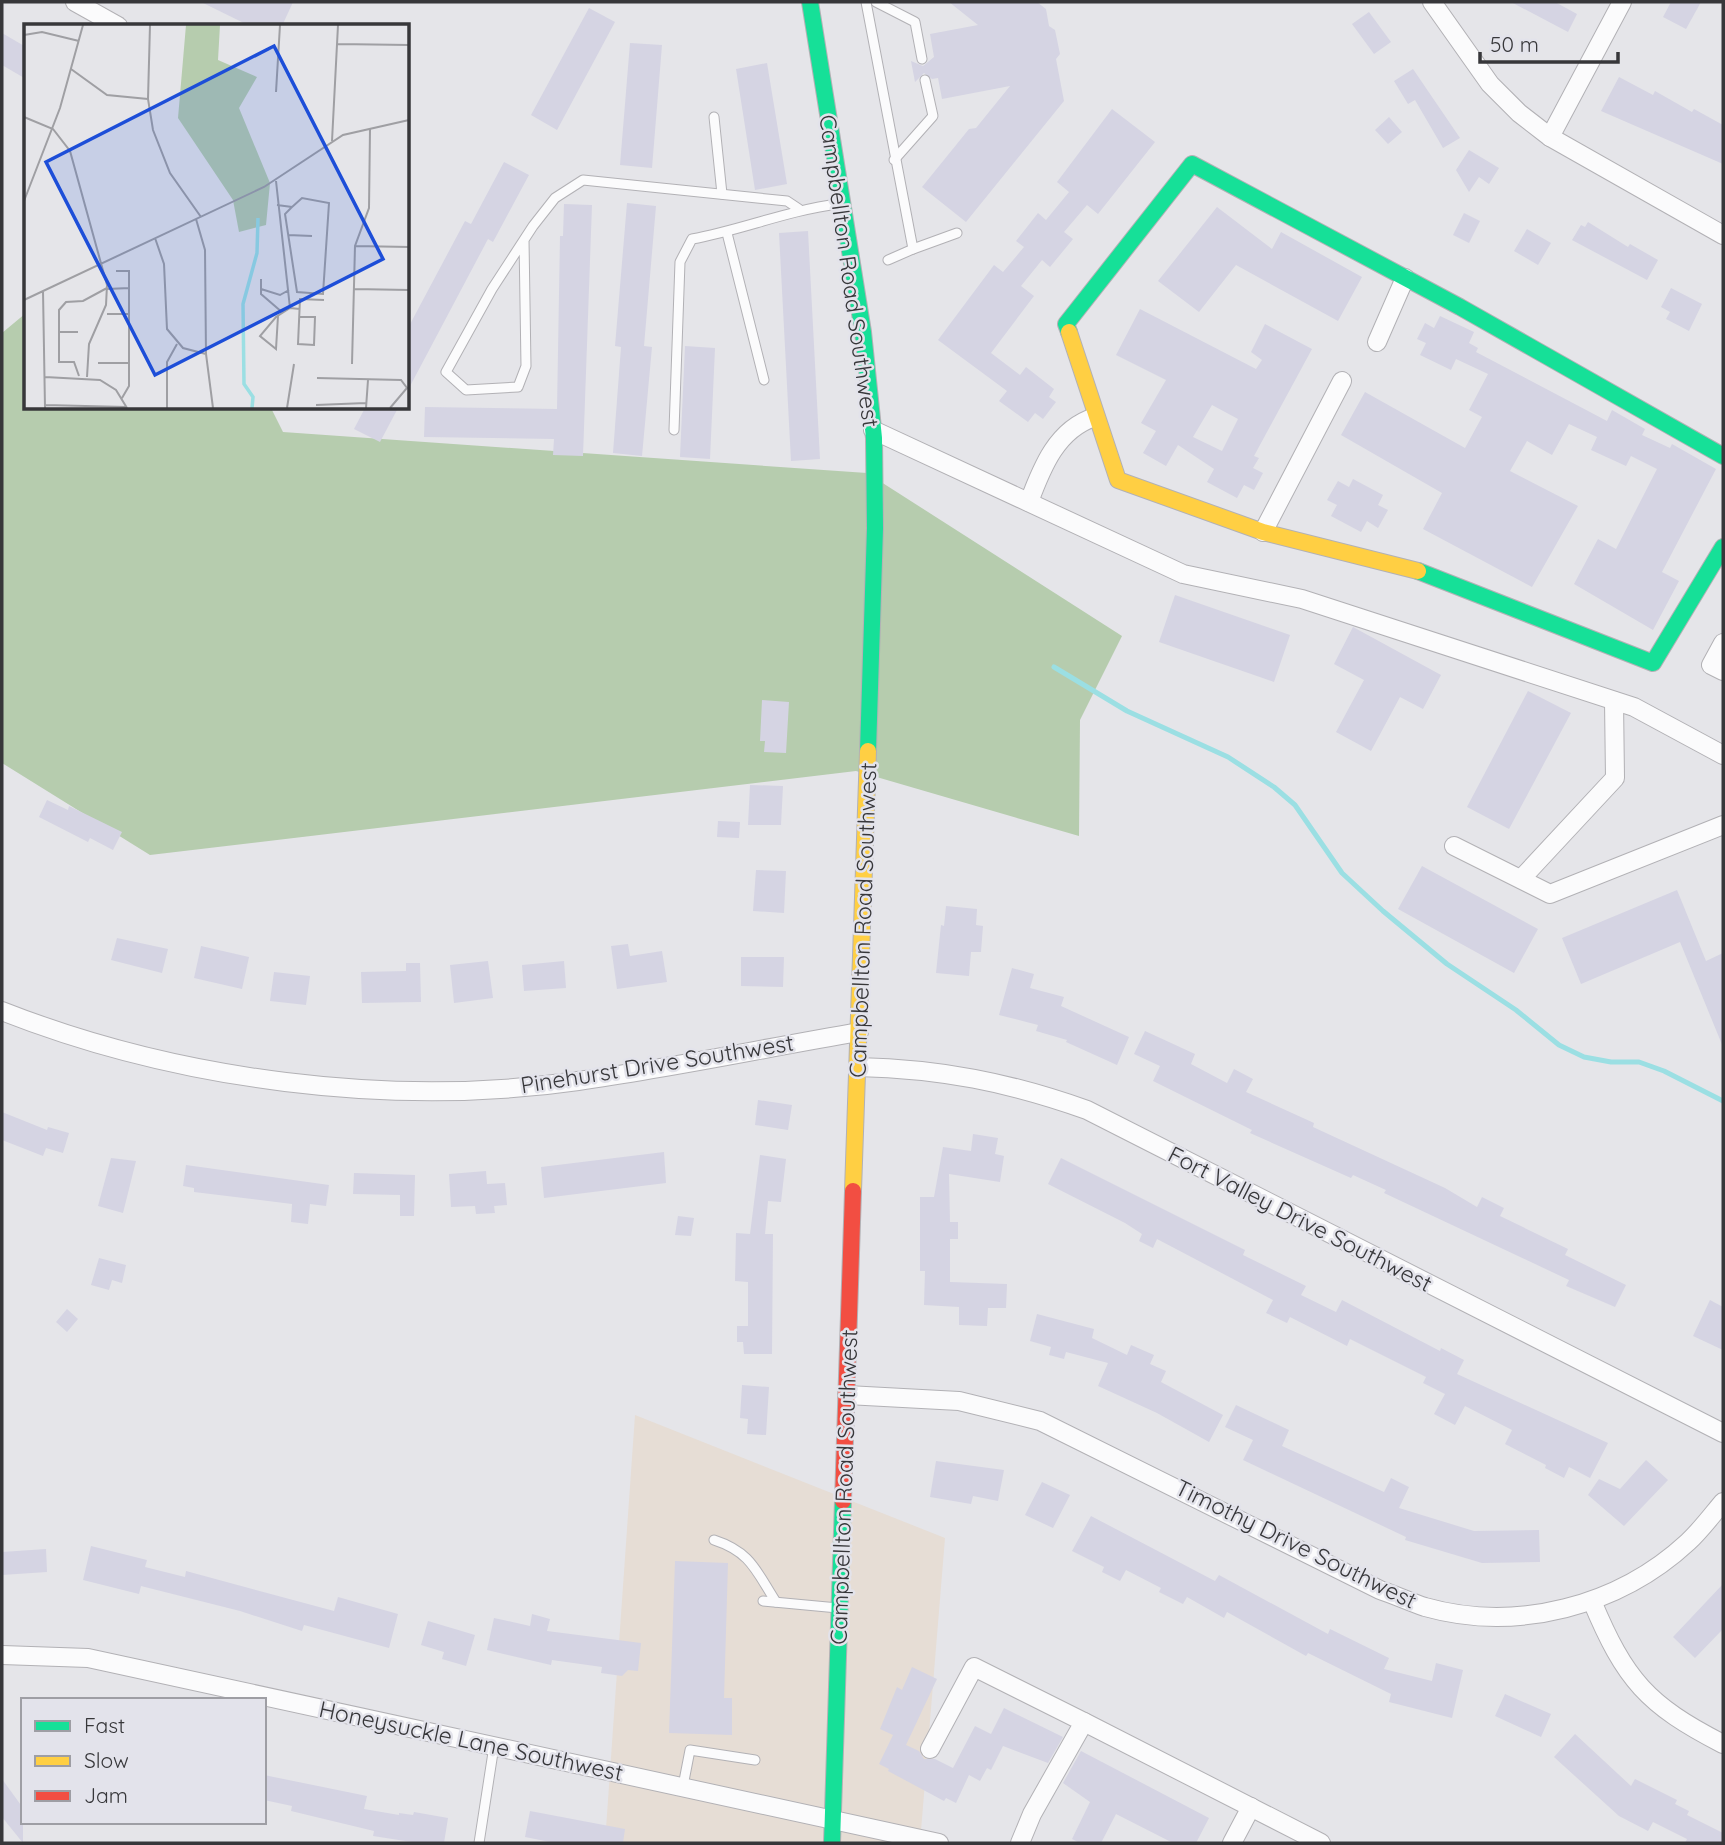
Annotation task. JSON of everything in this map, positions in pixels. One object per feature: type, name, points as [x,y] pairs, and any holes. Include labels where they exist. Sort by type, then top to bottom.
[{"type":"main road","name":"Campbellton Road Southwest","points":[[810,2],[863,332],[873,430],[875,528],[832,1843]]},
{"type":"main road","points":[[1723,456],[1405,278],[1192,164],[1066,324],[1118,480],[1263,532],[1411,568],[1653,663],[1723,547]]},
{"type":"street","points":[[75,2],[114,24]]},
{"type":"street","points":[[1433,2],[1490,84],[1550,137],[1723,235]]},
{"type":"street","points":[[1550,137],[1622,2]]},
{"type":"street","points":[[1377,342],[1405,278]]},
{"type":"street","points":[[1263,532],[1342,381]]},
{"type":"street","points":[[1029,502],[1040,472],[1062,436],[1083,421],[1095,417]]},
{"type":"street","points":[[873,430],[1183,574],[1302,599],[1634,707],[1723,754]]},
{"type":"street","points":[[1723,643],[1712,665],[1723,671]]},
{"type":"street","points":[[1521,879],[1615,778],[1614,701]]},
{"type":"street","points":[[1454,846],[1550,894],[1723,825]]},
{"type":"street","name":"Pinehurst Drive Southwest","points":[[2,1011],[41,1026],[146,1057],[264,1079],[370,1089],[478,1089],[576,1082],[859,1032]]},
{"type":"street","name":"Fort Valley Drive Southwest","points":[[858,1067],[917,1068],[975,1076],[1032,1091],[1087,1110],[1723,1433]]},
{"type":"street","name":"Timothy Drive Southwest","points":[[847,1395],[959,1401],[1040,1421],[1380,1590],[1425,1607],[1466,1615],[1510,1617],[1552,1612],[1592,1601],[1644,1576],[1689,1542],[1723,1502]]},
{"type":"street","points":[[1592,1601],[1616,1655],[1650,1699],[1680,1722],[1723,1744]]},
{"type":"street","name":"Honeysuckle Lane Southwest","points":[[2,1655],[88,1658],[939,1843]]},
{"type":"street","points":[[930,1749],[974,1667],[1321,1843]]},
{"type":"street","points":[[1020,1843],[1032,1814],[1084,1723]]},
{"type":"street","points":[[1232,1843],[1251,1807]]},
{"type":"lane","points":[[866,2],[913,249]]},
{"type":"lane","points":[[876,2],[915,22],[922,59]]},
{"type":"lane","points":[[894,160],[933,116],[926,80]]},
{"type":"lane","points":[[714,117],[722,194]]},
{"type":"lane","points":[[524,240],[526,366],[518,387],[466,390],[446,372],[492,289],[524,240],[555,198],[583,180],[787,201],[799,209]]},
{"type":"lane","points":[[674,430],[680,262],[692,239],[727,233],[799,209],[841,204]]},
{"type":"lane","points":[[727,233],[764,380]]},
{"type":"lane","points":[[888,260],[957,233]]},
{"type":"lane","points":[[715,1540],[736,1547],[750,1559],[776,1602]]},
{"type":"lane","points":[[763,1601],[840,1608]]},
{"type":"lane","points":[[479,1843],[494,1746]]},
{"type":"lane","points":[[683,1786],[690,1750],[729,1759],[755,1760]]},
{"type":"shaded area","points":[[635,1415],[945,1538],[920,1843],[605,1843]]},
{"type":"green space","points":[[24,315],[24,410],[272,410],[283,432],[867,473],[1122,636],[1080,720],[1079,836],[856,771],[150,855],[2,763],[2,333]]},
{"type":"building","points":[[201,2],[293,2],[283,24],[246,24]]},
{"type":"building","points":[[949,2],[1037,2],[1046,9],[1049,26],[1055,30],[1060,54],[1056,59],[1064,101],[966,222],[922,187],[969,129],[976,128],[1010,86],[942,99],[938,78],[932,79],[924,73],[915,82],[911,61],[923,66],[934,57],[930,34],[978,25]]},
{"type":"building","points":[[1511,2],[1555,2],[1577,14],[1568,32]]},
{"type":"building","points":[[1671,2],[1701,2],[1686,29],[1663,17]]},
{"type":"building","points":[[589,8],[615,22],[557,130],[531,115]]},
{"type":"building","points":[[1369,12],[1391,42],[1374,54],[1352,24]]},
{"type":"building","points":[[2,33],[24,46],[24,78],[2,65]]},
{"type":"building","points":[[630,43],[662,45],[652,168],[620,165]]},
{"type":"building","points":[[767,63],[787,184],[755,190],[736,69]]},
{"type":"building","points":[[1413,69],[1460,138],[1443,148],[1415,100],[1408,104],[1394,81]]},
{"type":"building","points":[[1619,77],[1653,95],[1655,91],[1692,112],[1694,109],[1723,125],[1723,164],[1601,111]]},
{"type":"building","points":[[1112,109],[1155,142],[1098,214],[1087,205],[1064,232],[1073,239],[1050,267],[1042,260],[1021,286],[1034,296],[991,353],[1020,375],[1026,367],[1054,389],[1049,397],[1056,402],[1043,419],[1035,413],[1028,422],[999,401],[1007,391],[938,340],[994,265],[1003,272],[1024,247],[1016,241],[1038,213],[1046,220],[1069,192],[1057,182]]},
{"type":"building","points":[[1389,117],[1402,132],[1388,144],[1375,130]]},
{"type":"building","points":[[1469,150],[1499,168],[1489,184],[1479,177],[1469,192],[1456,170]]},
{"type":"building","points":[[504,162],[529,175],[493,242],[488,239],[410,386],[410,324],[465,221],[471,224]]},
{"type":"building","points":[[627,203],[656,206],[644,346],[652,347],[642,456],[613,453],[621,347],[615,346]]},
{"type":"building","points":[[564,204],[592,205],[583,456],[553,455],[554,439],[424,437],[425,407],[557,409],[560,236],[563,236]]},
{"type":"building","points":[[1217,207],[1272,249],[1281,232],[1362,277],[1338,321],[1236,265],[1199,312],[1158,281]]},
{"type":"building","points":[[1464,213],[1480,221],[1469,243],[1453,235]]},
{"type":"building","points":[[1588,222],[1628,247],[1630,244],[1658,260],[1647,280],[1572,240],[1581,225],[1585,227]]},
{"type":"building","points":[[1527,229],[1551,243],[1538,265],[1514,251]]},
{"type":"building","points":[[808,231],[820,459],[791,461],[779,233]]},
{"type":"building","points":[[1671,288],[1702,304],[1689,331],[1666,319],[1670,312],[1661,307]]},
{"type":"building","points":[[1140,309],[1256,369],[1262,360],[1251,352],[1265,324],[1312,349],[1254,456],[1259,458],[1253,468],[1263,473],[1254,490],[1244,485],[1237,498],[1207,482],[1214,469],[1178,445],[1166,466],[1143,453],[1156,431],[1141,423],[1166,380],[1116,355]],"holes":[[[1212,405],[1238,419],[1222,451],[1193,437]]]},
{"type":"building","points":[[1440,316],[1474,332],[1469,343],[1478,348],[1476,352],[1607,421],[1612,410],[1645,429],[1642,435],[1670,448],[1672,444],[1716,469],[1662,572],[1679,581],[1653,630],[1574,584],[1598,539],[1616,549],[1657,469],[1631,456],[1626,466],[1591,450],[1597,437],[1569,424],[1552,455],[1527,441],[1510,471],[1578,506],[1532,587],[1423,529],[1442,493],[1341,435],[1365,392],[1465,448],[1482,417],[1469,410],[1488,374],[1456,359],[1451,370],[1420,355],[1426,343],[1417,339],[1425,323],[1434,328]]},
{"type":"building","points":[[685,346],[715,348],[710,459],[680,457]]},
{"type":"building","points":[[364,410],[397,410],[380,442],[354,429]]},
{"type":"building","points":[[1353,479],[1383,495],[1378,505],[1388,510],[1378,528],[1367,521],[1361,532],[1331,516],[1337,505],[1327,500],[1338,481],[1349,487]]},
{"type":"building","points":[[1175,595],[1290,635],[1274,682],[1159,642]]},
{"type":"building","points":[[1353,627],[1441,675],[1423,709],[1400,697],[1371,751],[1336,732],[1364,680],[1334,664]]},
{"type":"building","points":[[1528,691],[1571,713],[1509,829],[1467,807]]},
{"type":"building","points":[[762,700],[789,702],[786,753],[764,752],[765,741],[760,741]]},
{"type":"building","points":[[750,785],[783,786],[781,825],[748,825]]},
{"type":"building","points":[[47,800],[68,810],[69,806],[122,832],[113,850],[90,838],[88,842],[39,817]]},
{"type":"building","points":[[718,821],[740,822],[739,838],[717,837]]},
{"type":"building","points":[[1422,866],[1538,929],[1514,973],[1398,909]]},
{"type":"building","points":[[756,870],[786,871],[784,913],[753,911]]},
{"type":"building","points":[[1677,890],[1706,961],[1723,953],[1723,1047],[1680,942],[1581,984],[1562,938]]},
{"type":"building","points":[[946,906],[977,909],[976,925],[983,926],[981,952],[971,952],[969,976],[936,973],[941,925],[944,926]]},
{"type":"building","points":[[117,938],[168,949],[162,973],[111,960]]},
{"type":"building","points":[[628,944],[630,956],[662,951],[667,982],[617,989],[611,946]]},
{"type":"building","points":[[201,946],[249,957],[242,989],[194,978]]},
{"type":"building","points":[[741,957],[784,957],[783,987],[741,986]]},
{"type":"building","points":[[488,961],[493,998],[454,1003],[450,965]]},
{"type":"building","points":[[564,961],[566,988],[524,991],[522,965]]},
{"type":"building","points":[[406,963],[420,963],[421,1002],[362,1003],[361,972],[406,971]]},
{"type":"building","points":[[1012,968],[1034,974],[1030,988],[1064,997],[1061,1006],[1129,1037],[1117,1065],[1066,1042],[1067,1040],[1036,1031],[1038,1025],[999,1015]]},
{"type":"building","points":[[274,972],[310,976],[306,1005],[270,1001]]},
{"type":"building","points":[[1145,1031],[1195,1054],[1191,1064],[1227,1083],[1234,1069],[1253,1079],[1246,1092],[1314,1123],[1313,1127],[1445,1188],[1477,1207],[1482,1197],[1504,1208],[1500,1216],[1568,1249],[1565,1255],[1626,1285],[1615,1307],[1566,1286],[1569,1280],[1384,1193],[1386,1190],[1353,1175],[1351,1178],[1250,1133],[1252,1130],[1153,1081],[1160,1066],[1134,1054]]},
{"type":"building","points":[[758,1100],[792,1105],[788,1130],[755,1125]]},
{"type":"building","points":[[2,1112],[47,1130],[48,1127],[69,1133],[63,1153],[46,1148],[43,1156],[2,1140]]},
{"type":"building","points":[[973,1134],[998,1138],[995,1154],[1004,1156],[1000,1182],[949,1174],[950,1222],[958,1222],[958,1239],[950,1239],[950,1282],[1007,1284],[1006,1308],[988,1308],[987,1326],[959,1325],[959,1307],[924,1305],[925,1271],[920,1271],[920,1197],[934,1197],[943,1147],[971,1151]]},
{"type":"building","points":[[664,1152],[666,1183],[544,1198],[541,1167]]},
{"type":"building","points":[[760,1155],[786,1159],[781,1202],[768,1201],[765,1234],[773,1234],[772,1354],[744,1354],[743,1342],[737,1342],[737,1326],[748,1326],[748,1282],[735,1281],[736,1233],[750,1234]]},
{"type":"building","points":[[111,1158],[136,1161],[123,1213],[98,1206]]},
{"type":"building","points":[[1061,1158],[1245,1250],[1243,1255],[1306,1286],[1301,1295],[1336,1312],[1342,1300],[1440,1351],[1441,1348],[1464,1360],[1457,1374],[1608,1443],[1590,1478],[1569,1467],[1564,1478],[1545,1468],[1546,1465],[1505,1444],[1512,1430],[1465,1406],[1455,1425],[1434,1414],[1445,1394],[1423,1383],[1426,1377],[1350,1339],[1347,1346],[1290,1317],[1287,1323],[1266,1313],[1273,1300],[1157,1239],[1153,1248],[1139,1241],[1142,1234],[1125,1223],[1048,1184]]},
{"type":"building","points":[[186,1165],[329,1185],[326,1206],[310,1204],[308,1224],[291,1222],[292,1204],[194,1192],[194,1188],[183,1186]]},
{"type":"building","points":[[486,1171],[487,1184],[505,1183],[507,1205],[494,1206],[495,1213],[476,1214],[475,1206],[451,1207],[449,1174]]},
{"type":"building","points":[[354,1173],[415,1175],[414,1216],[400,1216],[400,1195],[353,1194]]},
{"type":"building","points":[[678,1216],[694,1218],[691,1236],[675,1235]]},
{"type":"building","points":[[99,1258],[126,1265],[122,1283],[112,1280],[109,1290],[91,1285]]},
{"type":"building","points":[[1710,1300],[1723,1307],[1723,1350],[1693,1336]]},
{"type":"building","points":[[67,1309],[78,1319],[67,1332],[56,1322]]},
{"type":"building","points":[[1037,1314],[1094,1329],[1092,1338],[1127,1355],[1131,1345],[1154,1355],[1150,1364],[1166,1371],[1161,1382],[1223,1415],[1209,1442],[1157,1413],[1098,1386],[1108,1363],[1066,1352],[1064,1359],[1049,1355],[1051,1347],[1030,1341]]},
{"type":"building","points":[[742,1385],[769,1387],[766,1435],[747,1434],[748,1419],[740,1418]]},
{"type":"building","points":[[1236,1405],[1289,1430],[1282,1446],[1384,1492],[1391,1478],[1409,1487],[1399,1508],[1474,1531],[1539,1530],[1540,1562],[1482,1563],[1405,1540],[1406,1537],[1243,1460],[1253,1440],[1225,1427]]},
{"type":"building","points":[[1646,1460],[1668,1480],[1624,1526],[1588,1495],[1599,1479],[1620,1489]]},
{"type":"building","points":[[936,1461],[1004,1470],[998,1501],[973,1496],[971,1504],[930,1497]]},
{"type":"building","points":[[1042,1482],[1070,1495],[1053,1528],[1025,1515]]},
{"type":"building","points":[[1091,1516],[1215,1581],[1219,1575],[1328,1634],[1330,1629],[1389,1658],[1384,1669],[1432,1681],[1436,1663],[1463,1670],[1452,1718],[1389,1702],[1391,1694],[1308,1653],[1306,1656],[1227,1612],[1224,1618],[1187,1597],[1183,1604],[1159,1592],[1161,1588],[1126,1570],[1120,1581],[1102,1572],[1104,1567],[1072,1551]]},
{"type":"building","points":[[91,1546],[147,1560],[145,1567],[185,1577],[186,1571],[334,1611],[338,1597],[398,1614],[389,1648],[304,1625],[302,1631],[240,1611],[141,1586],[139,1594],[83,1580]]},
{"type":"building","points":[[46,1549],[47,1572],[2,1575],[2,1552]]},
{"type":"building","points":[[675,1561],[728,1563],[724,1698],[732,1698],[732,1735],[669,1733]]},
{"type":"building","points":[[1723,1584],[1723,1629],[1695,1658],[1673,1637]]},
{"type":"building","points":[[532,1614],[550,1619],[547,1631],[641,1643],[638,1671],[628,1670],[622,1676],[601,1673],[602,1667],[552,1660],[551,1665],[487,1650],[494,1618],[530,1626]]},
{"type":"building","points":[[428,1621],[475,1635],[466,1666],[442,1659],[444,1652],[421,1645]]},
{"type":"building","points":[[912,1667],[937,1679],[906,1745],[919,1751],[924,1759],[935,1759],[953,1768],[975,1726],[991,1734],[1004,1708],[1063,1737],[1048,1763],[1003,1746],[991,1770],[987,1768],[980,1781],[969,1775],[956,1803],[946,1798],[944,1801],[888,1771],[889,1769],[879,1764],[893,1735],[880,1729],[897,1687],[902,1690]]},
{"type":"building","points":[[1505,1694],[1551,1714],[1541,1737],[1495,1716]]},
{"type":"building","points":[[1575,1734],[1631,1786],[1635,1779],[1677,1800],[1675,1804],[1689,1811],[1687,1815],[1723,1833],[1723,1843],[1685,1843],[1687,1839],[1653,1822],[1648,1831],[1619,1816],[1554,1757]]},
{"type":"building","points":[[1081,1751],[1209,1818],[1196,1843],[1173,1843],[1116,1814],[1101,1843],[1080,1843],[1072,1839],[1090,1802],[1063,1783]]},
{"type":"building","points":[[266,1775],[367,1796],[364,1809],[399,1815],[413,1815],[414,1812],[448,1818],[444,1843],[418,1843],[373,1836],[374,1831],[291,1811],[292,1806],[266,1800]]},
{"type":"building","points":[[2,1779],[21,1805],[23,1843],[2,1817]]},
{"type":"building","points":[[530,1811],[625,1829],[623,1843],[555,1843],[525,1837]]},
{"type":"waterway","points":[[1054,667],[1127,711],[1228,757],[1274,787],[1295,805],[1342,873],[1383,911],[1447,964],[1516,1010],[1559,1045],[1584,1057],[1611,1062],[1639,1062],[1664,1071],[1723,1101]]},
{"type":"traffic: fast","points":[[810,2],[863,332],[874,438],[875,528],[868,751]]},
{"type":"traffic: fast","points":[[1069,332],[1066,324],[1192,164],[1460,307],[1723,456]]},
{"type":"traffic: fast","points":[[1418,571],[1653,663],[1723,547]]},
{"type":"traffic: fast","points":[[832,1843],[843,1501]]},
{"type":"traffic: slow","points":[[1069,332],[1118,480],[1263,532],[1418,571]]},
{"type":"traffic: slow","points":[[853,1191],[868,751]]},
{"type":"traffic: jam","points":[[843,1501],[853,1191]]}]
